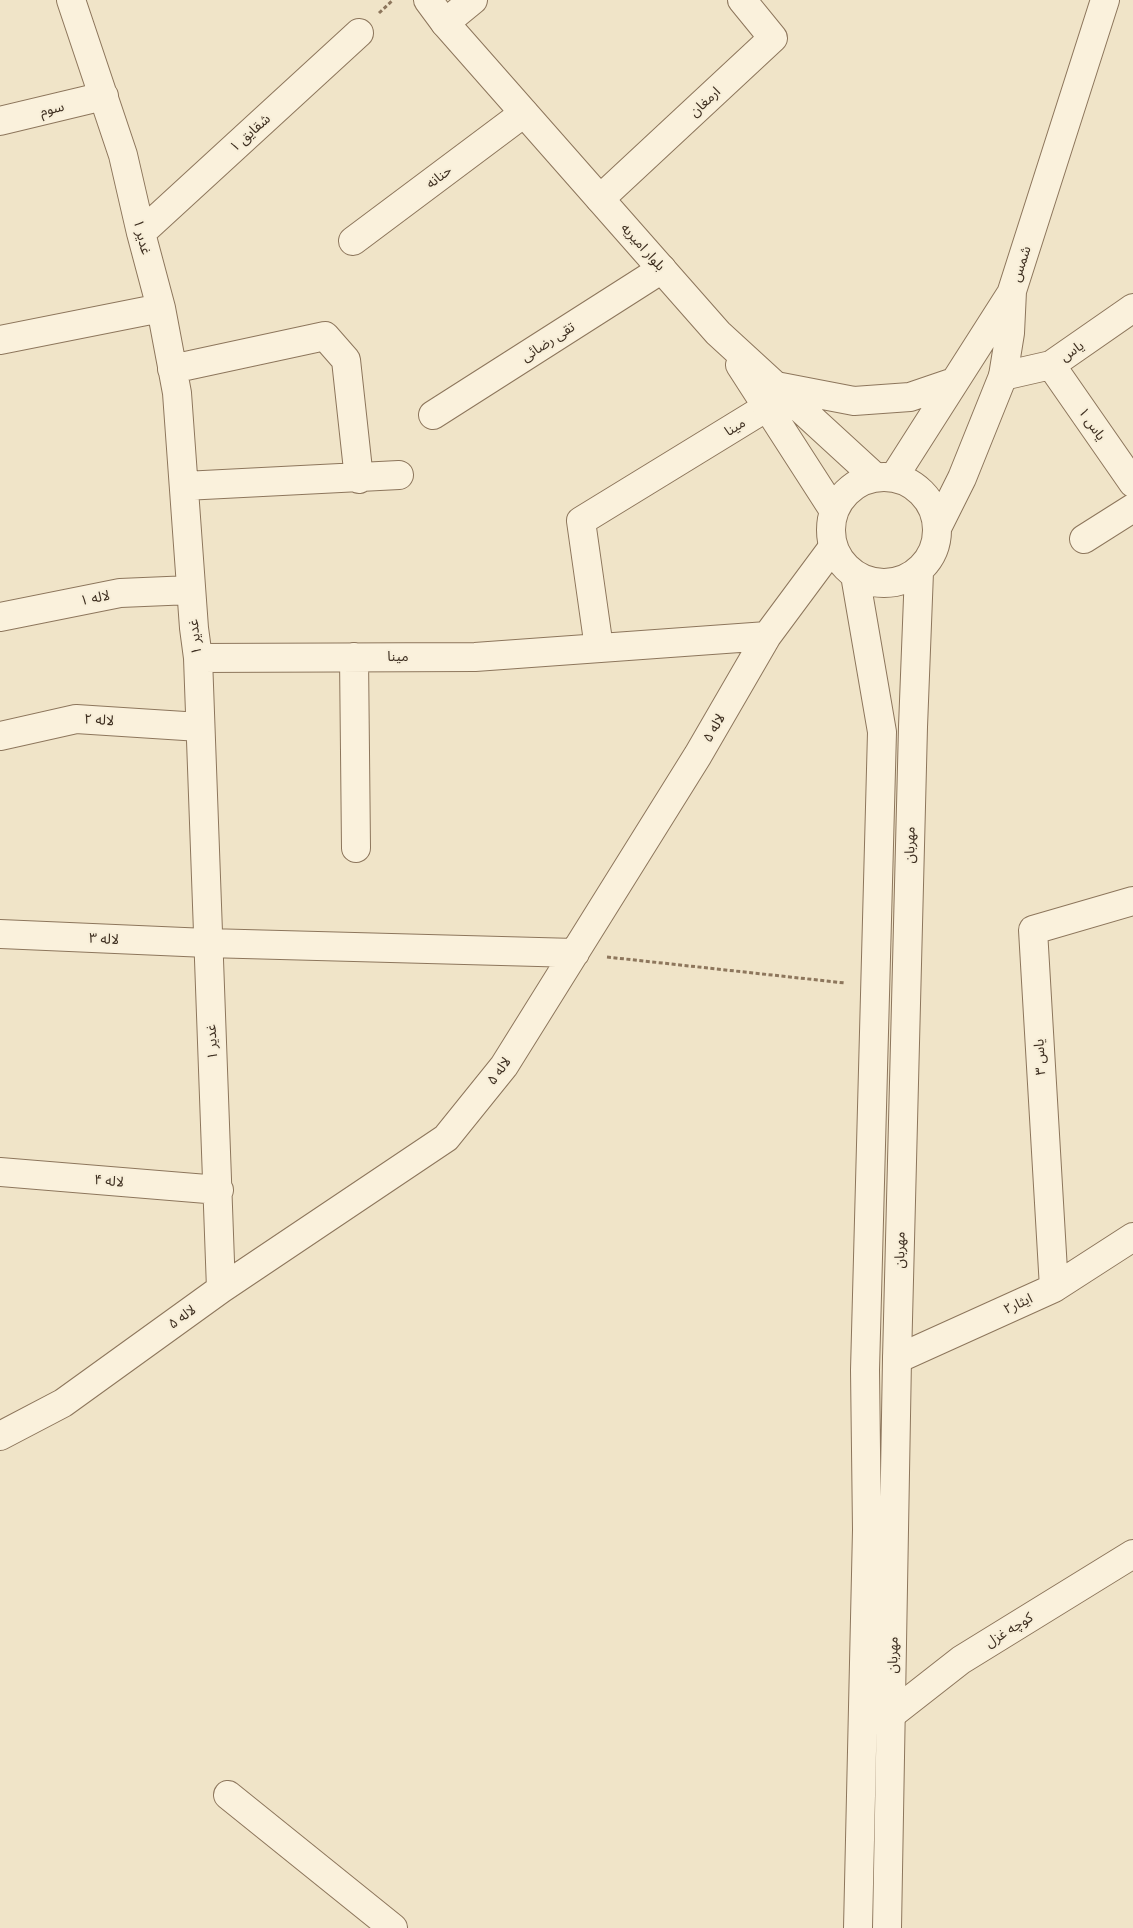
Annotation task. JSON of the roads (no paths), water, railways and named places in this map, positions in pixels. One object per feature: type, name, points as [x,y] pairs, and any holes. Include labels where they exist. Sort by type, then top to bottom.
[{"type":"street","name":"غدیر ۱","points":[[71,0],[123,155],[161,308],[177,393],[191,590],[198,658],[221,1289]]},
{"type":"street","name":"بلوار امیریه","points":[[428,0],[772,397]]},
{"type":"street","points":[[446,23],[473,0]]},
{"type":"street","name":"ارمغان","points":[[600,199],[773,38],[742,0]]},
{"type":"street","name":"شمس","points":[[938,526],[962,478],[1003,376],[1010,333],[1012,291],[1105,0]]},
{"type":"street","name":"شقایق ۱","points":[[141,233],[359,33]]},
{"type":"street","name":"سوم","points":[[0,121],[104,96]]},
{"type":"street","name":"حنانه","points":[[353,241],[524,113]]},
{"type":"street","name":"تقی رضائی","points":[[433,415],[662,269]]},
{"type":"street","points":[[772,397],[885,477],[911,484],[924,495],[934,509],[938,526],[937,543],[930,558],[920,572],[904,580],[888,584],[870,582],[855,575],[842,563],[833,547],[830,529],[834,511],[844,495],[858,484],[885,477],[954,382],[1012,291]]},
{"type":"street","points":[[0,340],[161,308]]},
{"type":"street","name":"یاس","points":[[1003,376],[1051,365],[1132,311]]},
{"type":"street","points":[[172,369],[325,336],[346,360],[359,478]]},
{"type":"street","name":"یاس ۱","points":[[1051,365],[1133,483]]},
{"type":"street","points":[[772,397],[854,401],[910,398],[954,382]]},
{"type":"street","points":[[772,397],[834,511]]},
{"type":"street","name":"مینا","points":[[599,648],[581,521],[772,397]]},
{"type":"street","points":[[184,486],[399,475]]},
{"type":"street","points":[[1084,539],[1133,508]]},
{"type":"street","name":"لاله ۵","points":[[0,1436],[63,1403],[221,1289],[446,1138],[504,1066],[698,755],[767,636],[833,547]]},
{"type":"street","name":"مهربان","points":[[887,1928],[896,1527],[897,1359],[913,727],[920,572]]},
{"type":"street","name":"مهربان","points":[[855,575],[882,732],[865,1370],[866,1530],[858,1928]]},
{"type":"street","name":"لاله ۱","points":[[0,617],[120,593],[191,590]]},
{"type":"street","name":"مینا","points":[[198,658],[475,657],[767,636]]},
{"type":"street","points":[[354,657],[356,848]]},
{"type":"street","name":"لاله ۲","points":[[0,736],[76,718],[200,727]]},
{"type":"street","name":"یاس ۳","points":[[1054,1288],[1033,930],[1133,902]]},
{"type":"street","name":"لاله ۳","points":[[0,934],[207,943],[575,953]]},
{"type":"street","name":"لاله ۴","points":[[0,1172],[218,1190]]},
{"type":"street","name":"ایثار۲","points":[[897,1359],[1054,1288],[1133,1237]]},
{"type":"street","points":[[866,1530],[896,1527]]},
{"type":"street","name":"کوچه غزل","points":[[892,1714],[961,1660],[1133,1554]]},
{"type":"street","points":[[228,1795],[389,1926]]}]
